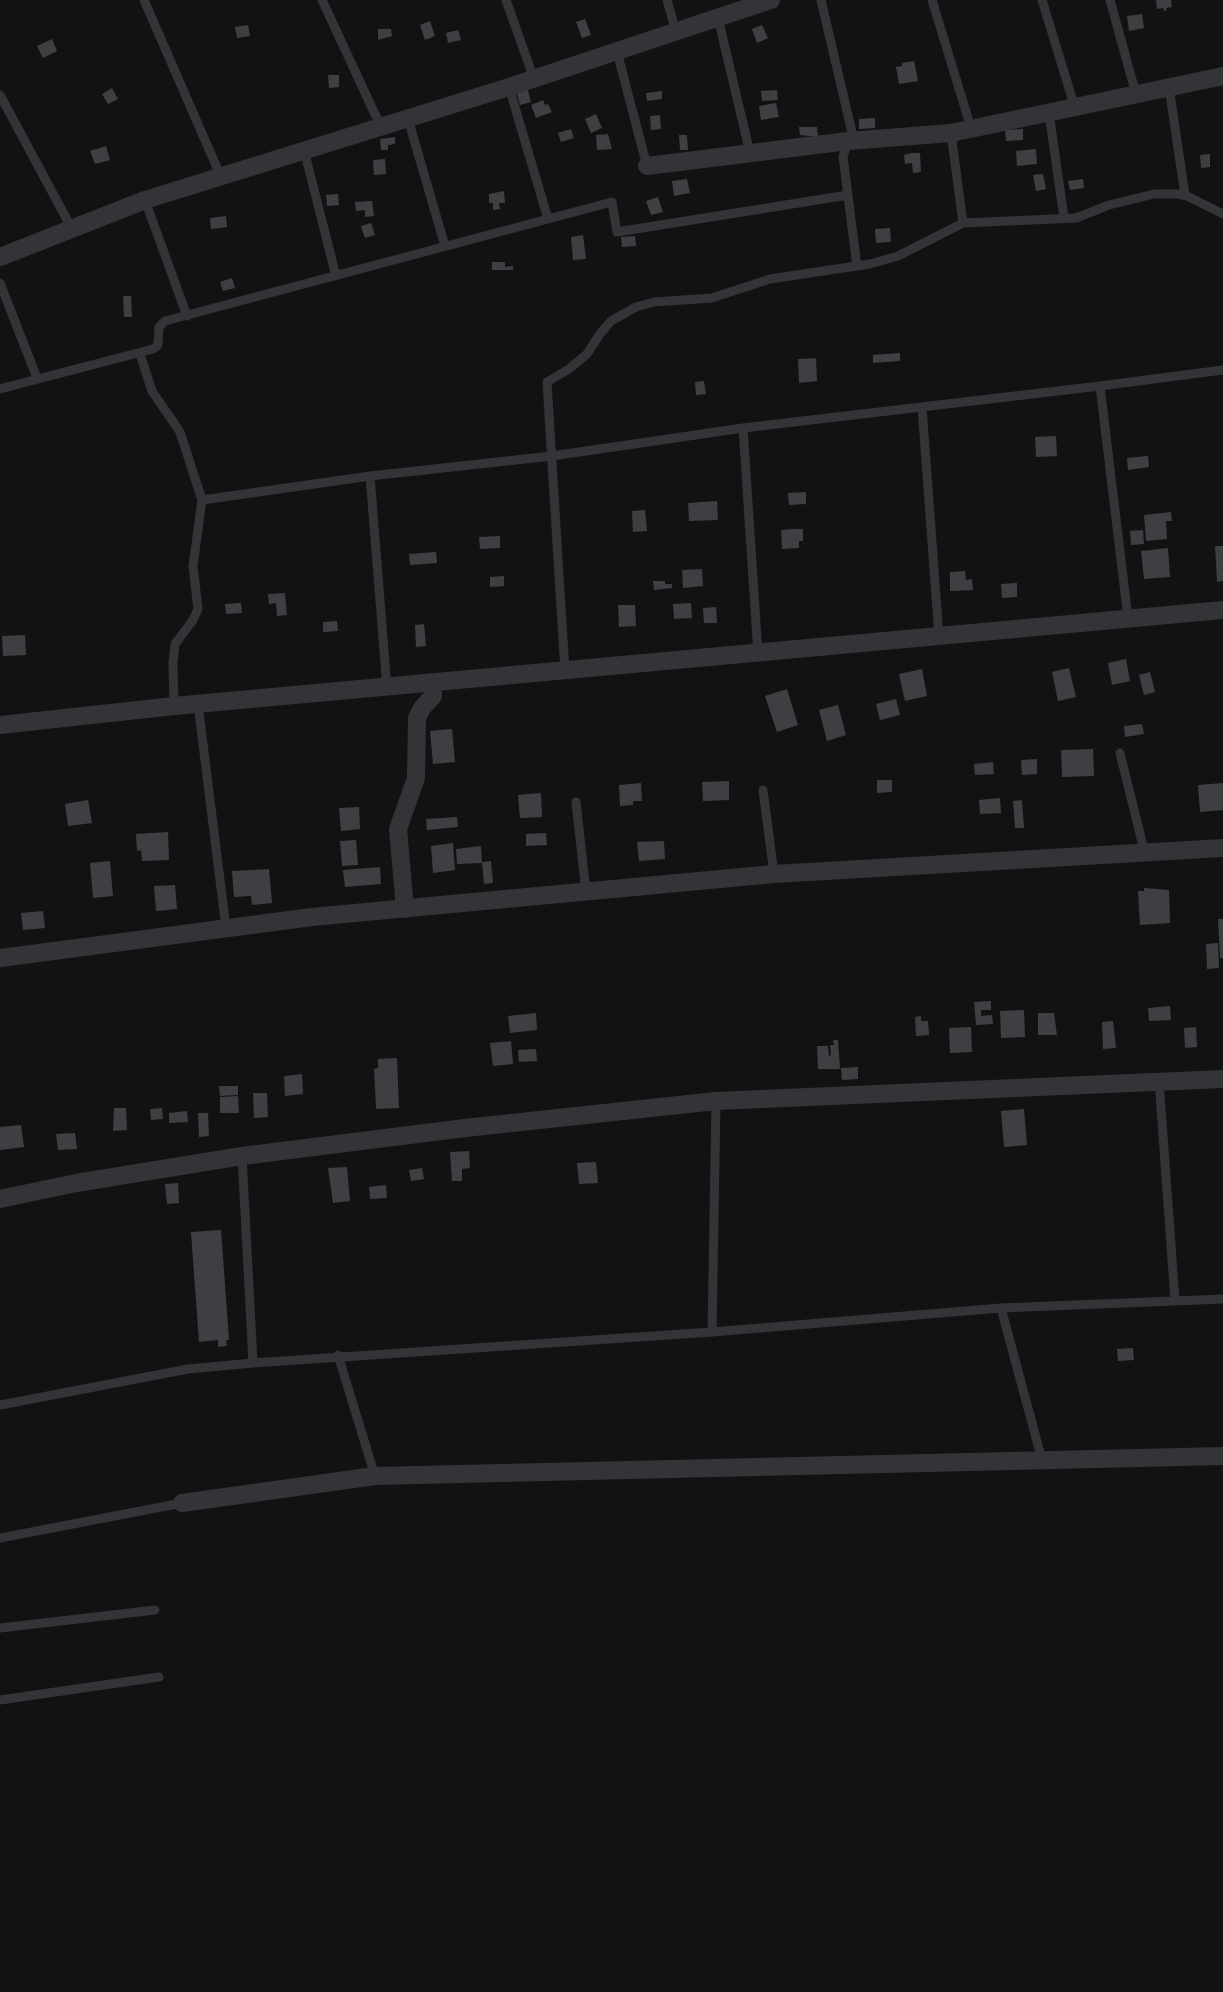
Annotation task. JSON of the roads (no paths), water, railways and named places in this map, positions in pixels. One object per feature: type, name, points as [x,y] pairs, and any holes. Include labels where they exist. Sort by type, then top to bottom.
[{"type":"street","points":[[0,257],[145,200],[509,87],[771,0]]},
{"type":"street","points":[[647,166],[851,141],[951,133],[1223,76]]},
{"type":"street","points":[[0,725],[174,706],[1223,610]]},
{"type":"street","points":[[405,909],[398,829],[416,778],[417,718],[433,696],[433,684]]},
{"type":"street","points":[[0,958],[312,917],[774,874],[1223,848]]},
{"type":"street","points":[[0,1199],[76,1183],[242,1156],[465,1128],[716,1101],[1223,1079]]},
{"type":"street","points":[[182,1503],[375,1476],[1223,1456]]},
{"type":"lane","points":[[144,0],[221,177]]},
{"type":"lane","points":[[322,0],[381,127]]},
{"type":"lane","points":[[506,0],[534,79]]},
{"type":"lane","points":[[667,0],[676,32]]},
{"type":"lane","points":[[821,0],[851,141],[843,157],[857,266]]},
{"type":"lane","points":[[932,0],[971,128]]},
{"type":"lane","points":[[1042,0],[1075,108]]},
{"type":"lane","points":[[1110,0],[1136,94]]},
{"type":"lane","points":[[718,18],[750,153]]},
{"type":"lane","points":[[617,52],[647,166]]},
{"type":"lane","points":[[509,87],[548,219]]},
{"type":"lane","points":[[1170,87],[1185,195]]},
{"type":"lane","points":[[0,94],[72,229]]},
{"type":"lane","points":[[1049,113],[1064,218]]},
{"type":"lane","points":[[408,119],[445,246]]},
{"type":"lane","points":[[951,133],[963,223]]},
{"type":"lane","points":[[304,150],[336,276]]},
{"type":"lane","points":[[565,671],[548,380],[580,360],[592,348],[604,328],[622,314],[654,302],[712,298],[770,279],[857,266],[898,256],[963,223],[1086,215],[1109,205],[1154,194],[1185,195],[1223,214]]},
{"type":"lane","points":[[0,388],[153,349],[158,345],[161,324],[187,316],[612,202],[617,232],[848,195]]},
{"type":"lane","points":[[145,200],[187,316]]},
{"type":"lane","points":[[0,283],[37,378]]},
{"type":"lane","points":[[140,354],[152,391],[180,432],[202,500],[193,566],[198,608],[193,620],[175,644],[174,706]]},
{"type":"lane","points":[[202,500],[370,476],[552,456],[743,428],[1223,370]]},
{"type":"lane","points":[[1100,386],[1128,618]]},
{"type":"lane","points":[[922,407],[939,637]]},
{"type":"lane","points":[[743,428],[758,654]]},
{"type":"lane","points":[[370,476],[387,688]]},
{"type":"lane","points":[[198,704],[226,928]]},
{"type":"lane","points":[[1120,753],[1145,854]]},
{"type":"lane","points":[[763,790],[774,874]]},
{"type":"lane","points":[[576,802],[586,892]]},
{"type":"lane","points":[[1158,1080],[1175,1300]]},
{"type":"lane","points":[[712,1332],[716,1101]]},
{"type":"lane","points":[[242,1156],[253,1363]]},
{"type":"lane","points":[[0,1405],[165,1373],[338,1355],[712,1332],[1001,1308],[1223,1299]]},
{"type":"lane","points":[[1001,1308],[1042,1460]]},
{"type":"lane","points":[[338,1355],[375,1476]]},
{"type":"lane","points":[[0,1538],[182,1503]]},
{"type":"lane","points":[[0,1628],[155,1610]]},
{"type":"lane","points":[[0,1700],[159,1677]]}]
